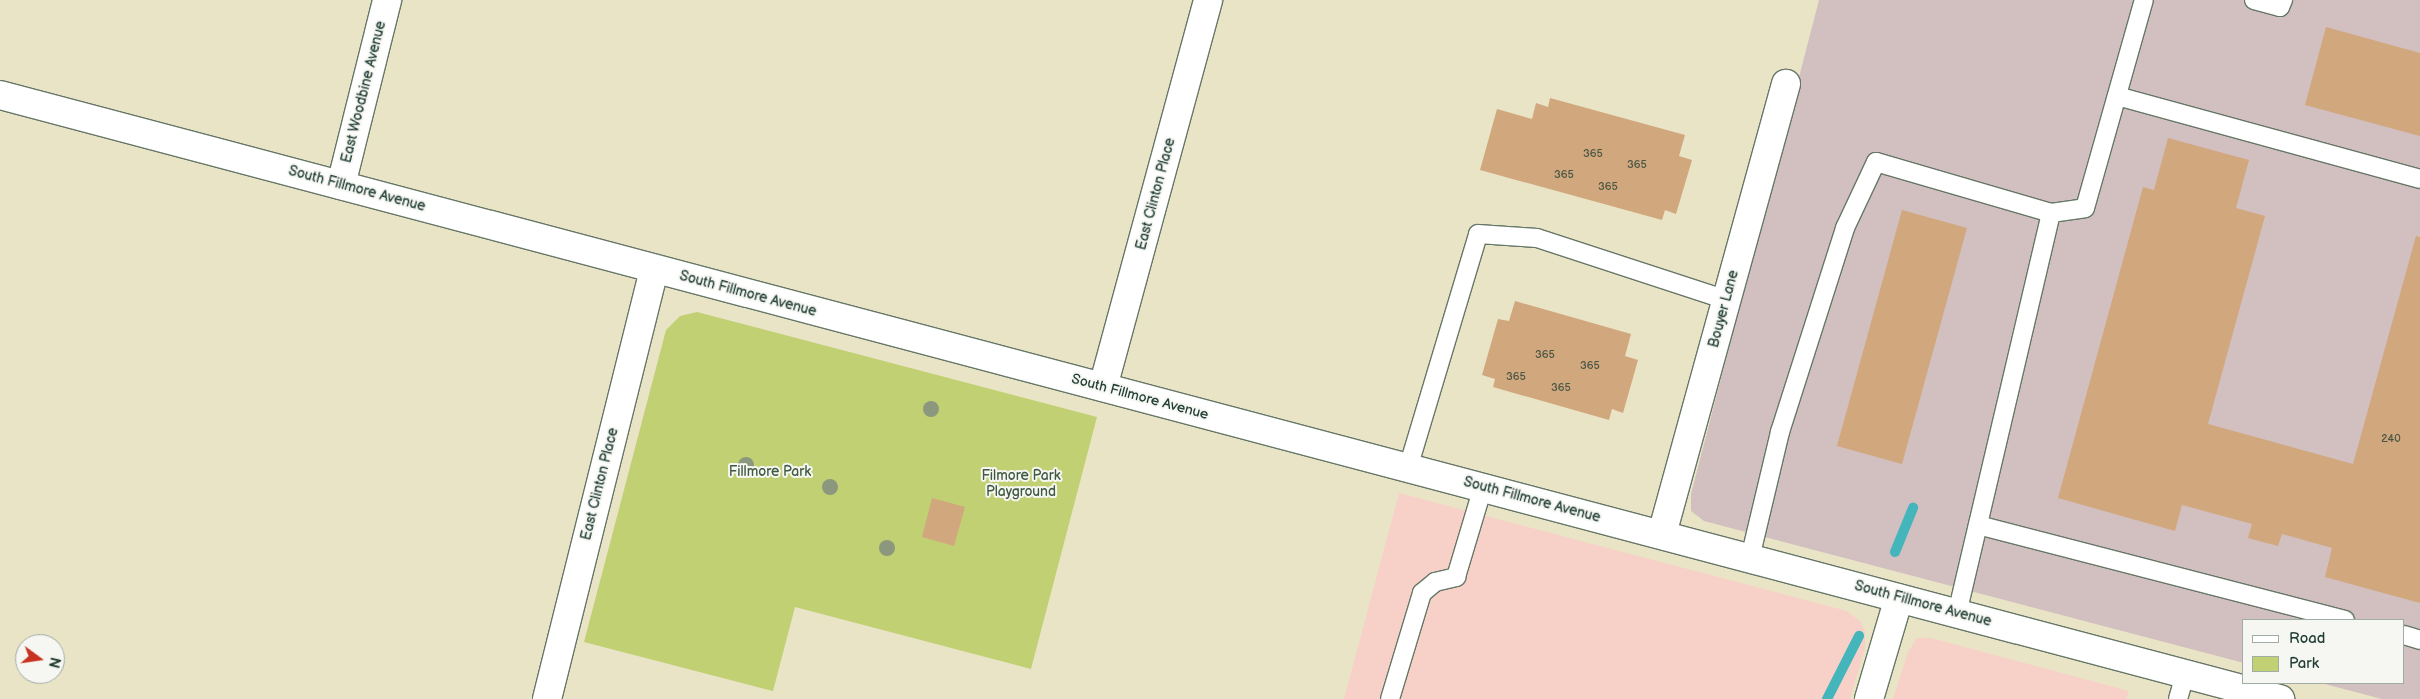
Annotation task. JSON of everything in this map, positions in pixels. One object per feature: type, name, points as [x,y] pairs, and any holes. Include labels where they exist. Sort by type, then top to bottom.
[{"type":"street","name":"East Woodbine Avenue","points":[[341,185],[387,0]]},
{"type":"street","name":"East Clinton Place","points":[[1103,387],[1208,0]]},
{"type":"street","name":"Bouyer Lane","points":[[1662,534],[1786,84]]},
{"type":"street","name":"South Fillmore Avenue","points":[[0,95],[1899,598],[1957,614],[2182,686],[2280,699]]},
{"type":"street","name":"East Clinton Place","points":[[547,699],[654,269]]},
{"type":"street","points":[[1869,699],[1899,598]]},
{"type":"lane","points":[[1750,558],[1780,432],[1833,265],[1845,228],[1876,162],[2051,213],[2085,208],[2144,0]]},
{"type":"lane","points":[[2254,0],[2280,7],[2283,0]]},
{"type":"lane","points":[[2117,96],[2420,179]]},
{"type":"lane","points":[[1957,614],[2051,213]]},
{"type":"lane","points":[[1408,468],[1478,234],[1537,238],[1727,300]]},
{"type":"lane","points":[[1390,699],[1422,593],[1435,582],[1456,577],[1483,487]]},
{"type":"lane","points":[[1978,525],[2341,619]]},
{"type":"lane","points":[[2405,635],[2420,640]]},
{"type":"shaded area","points":[[1819,0],[2420,0],[2420,699],[2382,699],[2325,684],[2405,684],[2405,619],[2242,619],[2242,662],[1704,521],[1691,511],[1691,494]]},
{"type":"shaded area","points":[[1399,493],[1847,611],[1860,621],[1865,631],[1865,648],[1850,699],[1344,699]]},
{"type":"shaded area","points":[[1917,638],[1931,638],[2129,691],[2126,699],[1893,699],[1908,652]]},
{"type":"green space","name":"Fillmore Park","points":[[697,312],[1097,417],[1031,669],[795,607],[773,691],[584,642],[666,330],[680,316]]},
{"type":"building","points":[[2326,27],[2420,53],[2420,136],[2305,105]]},
{"type":"building","points":[[1550,98],[1685,135],[1679,156],[1692,160],[1676,214],[1665,210],[1662,220],[1480,170],[1497,109],[1532,119],[1536,103],[1548,107]]},
{"type":"building","points":[[2168,138],[2249,160],[2236,208],[2265,216],[2208,424],[2353,464],[2416,236],[2420,237],[2420,603],[2325,577],[2332,548],[2282,534],[2278,546],[2248,538],[2252,524],[2182,505],[2175,531],[2058,498],[2143,187],[2154,190]]},
{"type":"building","points":[[1902,210],[1967,228],[1902,464],[1837,446]]},
{"type":"building","points":[[1515,301],[1631,334],[1625,356],[1638,360],[1623,413],[1612,409],[1609,420],[1493,387],[1495,379],[1482,375],[1498,319],[1509,321]]},
{"type":"building","points":[[932,498],[965,507],[954,546],[922,537]]},
{"type":"waterway","points":[[1895,552],[1913,508]]},
{"type":"waterway","points":[[1827,699],[1859,636]]},
{"type":"park label","name":"Filmore Park Playground","points":[[1021,484]]}]
